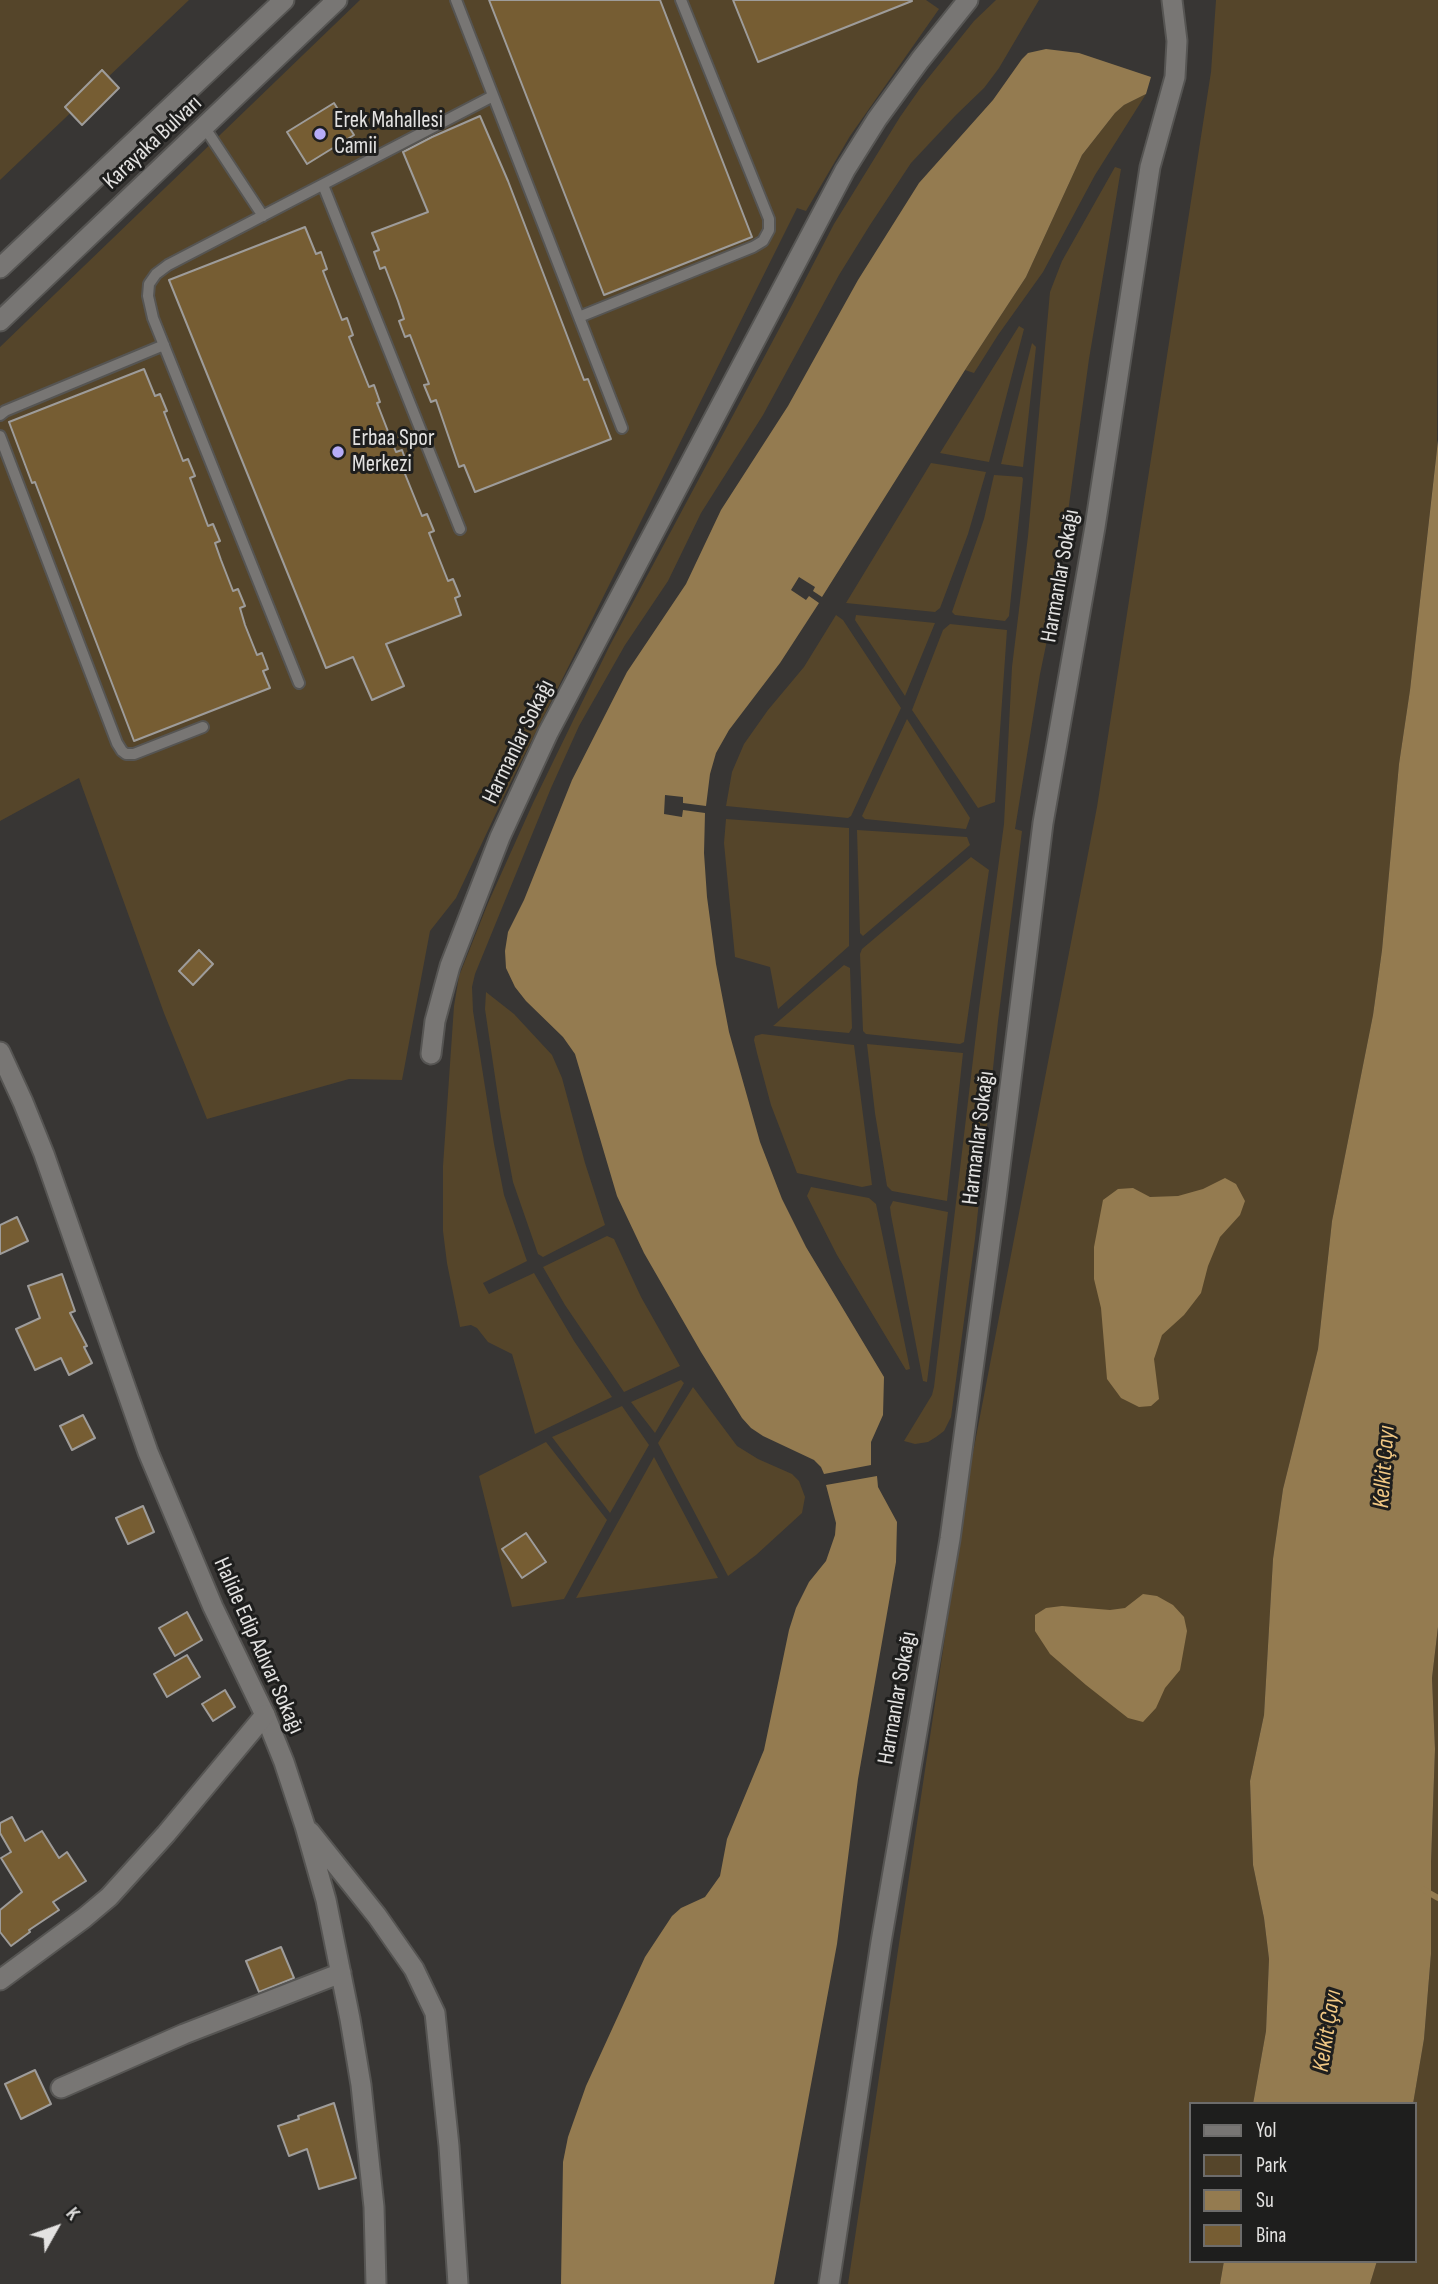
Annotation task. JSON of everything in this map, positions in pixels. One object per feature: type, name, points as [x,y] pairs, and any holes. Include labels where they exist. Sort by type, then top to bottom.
[{"type":"street","name":"Karayaka Bulvarı","points":[[0,268],[284,0]]},
{"type":"street","name":"Karayaka Bulvarı","points":[[0,321],[337,0]]},
{"type":"street","name":"Harmanlar Sokağı","points":[[431,1054],[435,1021],[450,966],[500,837],[548,733],[845,170],[877,119],[968,0]]},
{"type":"street","name":"Harmanlar Sokağı","points":[[829,2284],[881,1942],[950,1539],[1043,823],[1095,527],[1150,167],[1175,77],[1177,41],[1172,0]]},
{"type":"street","name":"Halide Edip Adıvar Sokağı","points":[[0,1052],[44,1154],[148,1452],[213,1607],[265,1715],[305,1826],[326,1900],[350,2019],[369,2145],[376,2284]]},
{"type":"street","points":[[0,1980],[84,1919],[108,1897],[166,1834],[265,1715]]},
{"type":"street","points":[[305,1826],[377,1916],[414,1969],[435,2013],[449,2146],[458,2284]]},
{"type":"street","points":[[61,2088],[195,2029],[341,1973]]},
{"type":"lane","points":[[456,0],[622,428]]},
{"type":"lane","points":[[579,317],[753,247],[763,241],[769,230],[769,219],[681,0]]},
{"type":"lane","points":[[299,683],[164,345],[148,296],[149,284],[156,274],[168,265],[493,96]]},
{"type":"lane","points":[[205,128],[263,216]]},
{"type":"lane","points":[[323,185],[460,529]]},
{"type":"lane","points":[[0,415],[164,345]]},
{"type":"lane","points":[[0,436],[122,751],[134,754],[203,727]]},
{"type":"green space","points":[[0,0],[189,0],[0,180]]},
{"type":"green space","name":"Erbaa Spor Merkezi","points":[[360,0],[926,0],[939,9],[850,136],[806,211],[797,208],[507,790],[456,898],[430,931],[402,1080],[349,1079],[207,1119],[164,1013],[79,778],[0,821],[0,347]]},
{"type":"green space","points":[[996,0],[1039,0],[999,68],[984,88],[911,163],[870,225],[839,275],[763,415],[701,513],[668,581],[625,645],[579,726],[475,974],[472,987],[473,1011],[494,1144],[504,1195],[527,1261],[483,1283],[489,1294],[534,1273],[574,1341],[612,1397],[535,1434],[512,1354],[488,1342],[477,1328],[471,1325],[460,1327],[447,1263],[443,1231],[443,1166],[454,1006],[459,976],[533,803],[609,647],[834,224],[921,87],[974,21]]},
{"type":"green space","points":[[1216,0],[1438,0],[1437,448],[1399,764],[1382,950],[1373,1015],[1332,1221],[1318,1349],[1283,1489],[1273,1559],[1264,1715],[1250,1781],[1253,1865],[1269,1959],[1266,2031],[1253,2102],[1190,2102],[1190,2263],[1224,2263],[1220,2284],[848,2284],[971,1463],[1097,807],[1211,72]]},
{"type":"green space","points":[[1146,94],[1095,175],[1043,272],[974,373],[965,370],[1026,277],[1082,155],[1115,113],[1124,105]]},
{"type":"green space","points":[[1115,167],[1121,169],[1089,359],[1057,592],[1040,674],[1015,829],[1022,831],[975,1239],[951,1417],[944,1431],[936,1437],[928,1442],[915,1444],[904,1441],[932,1395],[934,1387],[1004,824],[1012,667],[1028,536],[1050,292],[1062,261]]},
{"type":"green space","points":[[1019,326],[1024,329],[989,462],[940,453]]},
{"type":"green space","points":[[1032,343],[1036,347],[1023,467],[1001,464]]},
{"type":"green space","points":[[931,463],[986,472],[968,534],[940,608],[935,612],[846,603]]},
{"type":"green space","points":[[994,475],[1023,479],[1009,616],[1005,621],[955,615],[952,612],[984,519]]},
{"type":"green space","points":[[836,615],[843,620],[901,708],[851,816],[848,818],[726,806],[732,772],[744,744],[804,667]]},
{"type":"green space","points":[[856,615],[935,623],[905,696],[855,620]]},
{"type":"green space","points":[[950,624],[1007,630],[995,802],[978,808],[912,710],[943,630]]},
{"type":"green space","points":[[907,719],[970,818],[966,829],[865,819],[862,816]]},
{"type":"green space","points":[[726,819],[849,828],[849,946],[778,1009],[770,967],[735,957],[724,843]]},
{"type":"green space","points":[[857,830],[967,837],[970,845],[863,936],[860,933]]},
{"type":"green space","points":[[971,857],[989,870],[964,1042],[960,1044],[866,1034],[863,1031],[862,949]]},
{"type":"green space","points":[[844,965],[850,968],[852,1028],[849,1033],[773,1026]]},
{"type":"green space","points":[[486,992],[514,1014],[552,1055],[562,1078],[605,1225],[543,1257],[538,1254],[513,1182],[485,1009]]},
{"type":"green space","points":[[762,1034],[854,1045],[872,1185],[862,1187],[797,1173],[771,1105],[757,1053],[755,1036]]},
{"type":"green space","points":[[867,1044],[963,1053],[947,1201],[892,1191],[887,1186]]},
{"type":"green space","points":[[811,1187],[869,1198],[876,1204],[910,1369],[906,1370],[837,1255],[807,1196]]},
{"type":"green space","points":[[893,1201],[948,1212],[927,1382],[923,1381],[891,1215],[890,1207]]},
{"type":"green space","points":[[607,1236],[614,1239],[641,1297],[680,1366],[624,1392],[565,1305],[543,1267]]},
{"type":"green space","points":[[681,1380],[684,1383],[655,1433],[631,1402]]},
{"type":"green space","points":[[693,1387],[737,1446],[792,1474],[799,1481],[805,1497],[802,1513],[756,1555],[728,1576],[658,1443]]},
{"type":"green space","points":[[622,1406],[649,1445],[610,1513],[552,1437]]},
{"type":"green space","points":[[546,1442],[607,1520],[564,1599],[512,1607],[479,1476]]},
{"type":"green space","points":[[654,1457],[718,1578],[576,1598]]},
{"type":"green space","points":[[1438,1627],[1438,2284],[1370,2284],[1376,2263],[1417,2263],[1417,2102],[1413,2102],[1424,2039],[1431,1954],[1435,1749],[1432,1678]]},
{"type":"water","points":[[1046,49],[1079,53],[1151,77],[1146,94],[1124,105],[1115,113],[1082,155],[1026,277],[822,597],[813,591],[815,587],[799,577],[791,590],[806,600],[809,596],[819,603],[780,663],[729,730],[716,753],[706,806],[683,803],[683,797],[665,795],[664,814],[682,817],[683,810],[705,813],[707,897],[716,964],[729,1032],[760,1142],[782,1199],[806,1247],[884,1377],[883,1415],[871,1442],[871,1465],[824,1474],[814,1460],[751,1428],[701,1352],[644,1253],[617,1196],[575,1054],[563,1037],[515,987],[506,968],[505,951],[508,932],[524,900],[572,780],[627,672],[686,584],[721,510],[788,406],[858,280],[919,183],[993,100],[1022,59],[1028,53]]},
{"type":"water","name":"Kelkit Çayı","points":[[1438,440],[1438,1627],[1432,1678],[1435,1749],[1431,1954],[1424,2039],[1413,2102],[1253,2102],[1266,2031],[1269,1959],[1253,1865],[1250,1781],[1264,1715],[1273,1559],[1283,1489],[1318,1349],[1332,1221],[1373,1015],[1382,950],[1399,764]]},
{"type":"water","points":[[1225,1178],[1236,1184],[1245,1201],[1240,1215],[1220,1237],[1201,1293],[1184,1315],[1162,1335],[1154,1359],[1159,1399],[1151,1406],[1139,1407],[1121,1398],[1107,1379],[1101,1308],[1094,1279],[1094,1247],[1103,1200],[1118,1189],[1133,1188],[1150,1197],[1178,1196],[1203,1189]]},
{"type":"water","points":[[877,1476],[878,1487],[897,1522],[896,1562],[858,1779],[837,1944],[774,2284],[561,2284],[563,2162],[568,2137],[586,2086],[645,1957],[672,1916],[681,1908],[705,1897],[720,1876],[727,1839],[764,1750],[796,1608],[809,1582],[826,1561],[835,1535],[836,1523],[826,1485]]},
{"type":"water","points":[[1143,1594],[1157,1596],[1173,1605],[1184,1617],[1187,1631],[1180,1670],[1165,1688],[1156,1708],[1143,1722],[1128,1718],[1050,1654],[1035,1631],[1035,1615],[1046,1608],[1062,1606],[1110,1610],[1125,1608]]},
{"type":"water","points":[[1224,2263],[1376,2263],[1370,2284],[1220,2284]]},
{"type":"building","points":[[489,0],[660,0],[752,237],[604,295]]},
{"type":"building","points":[[733,0],[911,0],[912,1],[758,62]]},
{"type":"building","points":[[102,70],[119,88],[82,125],[65,107]]},
{"type":"building","name":"Erek Mahallesi Camii","points":[[334,103],[354,135],[307,164],[287,132]]},
{"type":"building","points":[[480,116],[508,181],[584,380],[588,379],[611,439],[475,492],[464,465],[459,467],[436,400],[431,402],[424,385],[429,384],[410,335],[405,337],[399,321],[404,319],[385,267],[380,269],[374,252],[379,250],[372,233],[428,212],[403,152]]},
{"type":"building","points":[[305,227],[316,254],[321,252],[327,269],[323,271],[342,320],[347,318],[353,335],[349,337],[369,387],[374,385],[380,402],[377,403],[396,452],[402,450],[408,467],[403,469],[422,516],[427,514],[434,531],[429,533],[448,581],[453,579],[460,596],[455,598],[461,615],[386,644],[404,686],[372,700],[353,657],[326,668],[169,280]]},
{"type":"building","points":[[144,369],[155,396],[160,394],[183,461],[188,459],[195,476],[190,478],[208,526],[213,524],[220,541],[215,543],[233,591],[238,589],[245,606],[240,608],[245,625],[257,655],[262,653],[268,669],[263,671],[270,688],[134,741],[35,482],[32,483],[9,422]]},
{"type":"building","points":[[199,950],[213,964],[193,985],[179,971]]},
{"type":"building","points":[[17,1217],[28,1241],[0,1254],[0,1225]]},
{"type":"building","points":[[62,1274],[75,1311],[70,1313],[87,1346],[84,1347],[92,1363],[69,1375],[61,1358],[35,1370],[16,1329],[40,1318],[28,1286]]},
{"type":"building","points":[[83,1415],[95,1438],[72,1450],[60,1426]]},
{"type":"building","points":[[143,1506],[154,1532],[128,1544],[116,1518]]},
{"type":"building","points":[[526,1533],[546,1562],[522,1578],[502,1549]]},
{"type":"building","points":[[187,1612],[202,1640],[175,1656],[159,1628]]},
{"type":"building","points":[[187,1655],[200,1677],[167,1697],[154,1674]]},
{"type":"building","points":[[225,1690],[235,1707],[213,1721],[202,1704]]},
{"type":"building","points":[[12,1817],[25,1841],[42,1831],[59,1858],[67,1852],[86,1881],[53,1902],[59,1910],[11,1946],[0,1932],[0,1910],[22,1892],[1,1858],[11,1852],[0,1833],[0,1823]]},
{"type":"building","points":[[281,1947],[294,1978],[259,1992],[246,1961]]},
{"type":"building","points":[[35,2070],[51,2104],[21,2119],[5,2084]]},
{"type":"building","points":[[334,2103],[356,2178],[319,2189],[307,2149],[289,2156],[278,2126]]},
{"type":"waterway","points":[[1424,1890],[1438,1898]]},
{"type":"place","name":"Erek Mahallesi Camii","points":[[320,134]]},
{"type":"place","name":"Erbaa Spor Merkezi","points":[[338,452]]}]
